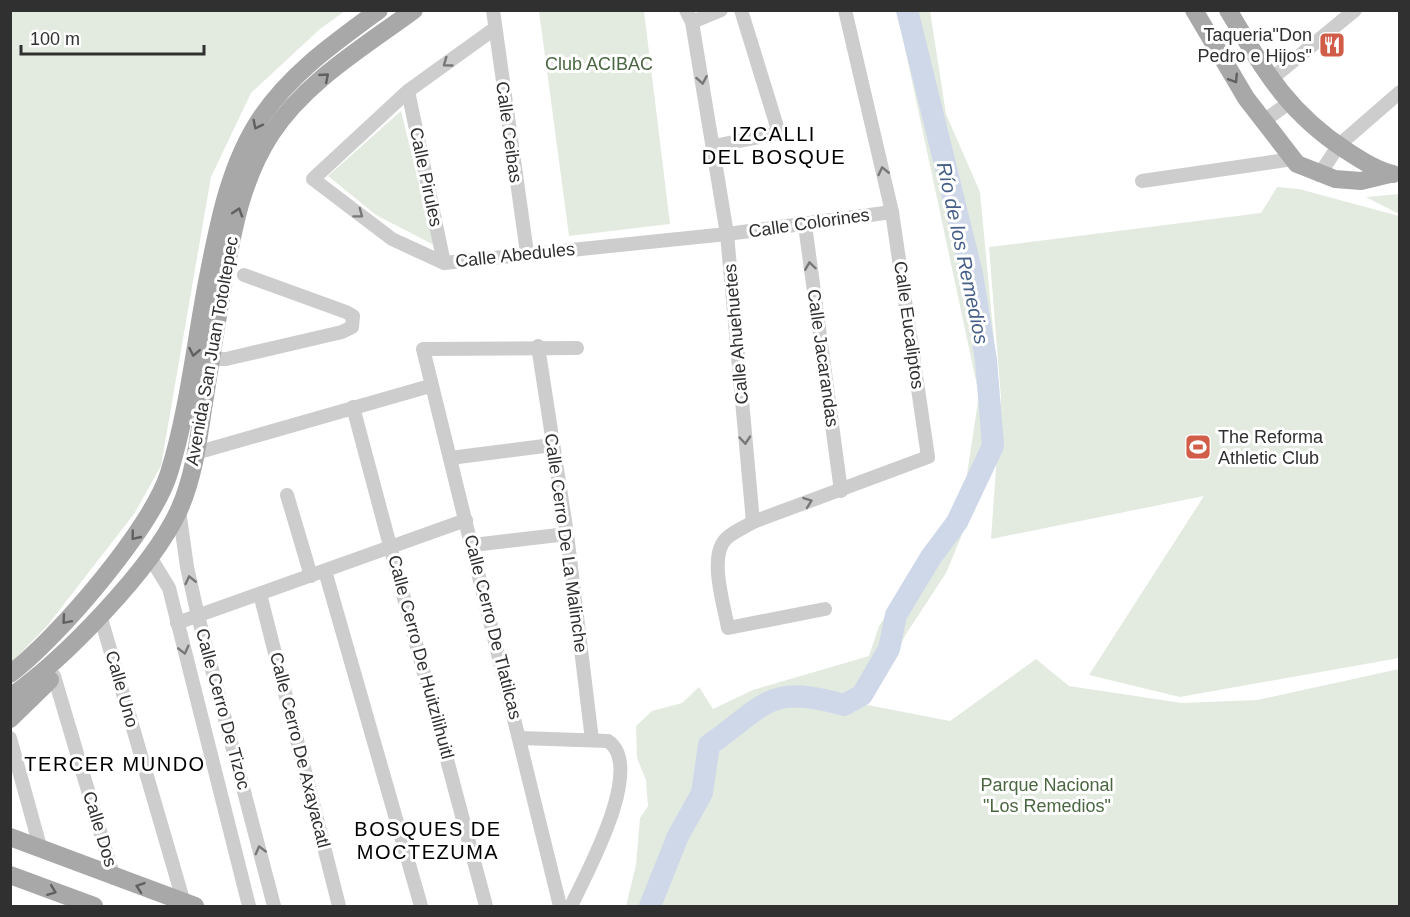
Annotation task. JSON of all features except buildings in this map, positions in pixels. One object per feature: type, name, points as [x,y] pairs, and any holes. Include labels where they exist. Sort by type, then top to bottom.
[{"type":"main road","name":"Avenida San Juan Totoltepec","points":[[10,674],[47,642],[142,526],[159,498],[176,445],[219,225],[234,171],[262,117],[292,79],[320,53],[380,10]]},
{"type":"main road","name":"Avenida San Juan Totoltepec","points":[[10,697],[29,684],[100,615],[150,557],[179,510],[196,453],[233,226],[251,172],[271,134],[298,101],[336,68],[414,10]]},
{"type":"main road","points":[[1194,10],[1262,122],[1293,159],[1319,175],[1362,181],[1395,175]]},
{"type":"main road","points":[[1228,10],[1270,80],[1315,129],[1339,145],[1395,175]]},
{"type":"main road","points":[[10,657],[47,642]]},
{"type":"main road","points":[[10,719],[54,676],[66,657],[69,646]]},
{"type":"main road","points":[[10,837],[114,878],[190,904]]},
{"type":"main road","points":[[10,875],[94,906]]},
{"type":"street","name":"Calle Ceibas","points":[[493,10],[527,253]]},
{"type":"street","points":[[689,16],[722,10]]},
{"type":"street","points":[[714,146],[779,133],[741,10]]},
{"type":"street","name":"Calle Eucaliptos","points":[[825,609],[728,628],[716,561],[719,549],[726,538],[753,522],[928,457],[892,212],[845,10]]},
{"type":"street","points":[[1270,80],[1354,10]]},
{"type":"street","name":"Calle Ahuehuetes","points":[[689,16],[714,146],[727,234],[753,522]]},
{"type":"street","name":"Calle Abedules","points":[[494,29],[408,91],[313,179],[392,239],[444,263],[727,234]]},
{"type":"street","name":"Calle Pirules","points":[[408,91],[444,263]]},
{"type":"street","points":[[1319,175],[1339,145],[1400,92]]},
{"type":"street","points":[[1262,122],[1289,103]]},
{"type":"street","points":[[1142,181],[1293,159]]},
{"type":"street","name":"Calle Colorines","points":[[727,234],[892,212]]},
{"type":"street","name":"Calle Jacarandas","points":[[805,225],[841,491]]},
{"type":"street","points":[[211,359],[226,359],[342,332],[352,327],[354,322],[353,316],[346,312],[244,275]]},
{"type":"street","points":[[538,346],[577,348]]},
{"type":"street","name":"Calle Cerro De Tlatilcas","points":[[538,346],[423,349],[430,386],[473,544],[560,906]]},
{"type":"street","name":"Calle Cerro De La Malinche","points":[[538,346],[567,534],[592,740]]},
{"type":"street","points":[[196,453],[430,386]]},
{"type":"street","name":"Calle Cerro De Huitzilihuitl","points":[[353,407],[392,545],[486,906]]},
{"type":"street","points":[[450,458],[552,445]]},
{"type":"street","points":[[287,495],[310,576]]},
{"type":"street","name":"Calle Cerro De Tizoc","points":[[179,510],[187,567],[198,616],[274,906]]},
{"type":"street","points":[[177,623],[466,520]]},
{"type":"street","points":[[473,544],[567,534]]},
{"type":"street","name":"Calle Cerro De Tizoc","points":[[150,557],[169,588],[249,906]]},
{"type":"street","points":[[325,571],[421,906]]},
{"type":"street","name":"Calle Cerro De Axayacatl","points":[[260,594],[339,906]]},
{"type":"street","name":"Calle Uno","points":[[100,615],[190,904]]},
{"type":"street","name":"Calle Dos","points":[[54,676],[114,878]]},
{"type":"street","points":[[10,738],[41,850]]},
{"type":"street","points":[[520,738],[608,741],[616,746],[620,758],[618,798],[571,906]]},
{"type":"green space","points":[[11,11],[345,11],[320,29],[251,93],[211,177],[161,466],[134,514],[47,626],[11,663]]},
{"type":"green space","name":"Club ACIBAC","points":[[539,11],[644,11],[670,224],[569,236]]},
{"type":"green space","name":"Parque Nacional \"Los Remedios\"","points":[[897,11],[930,11],[946,114],[980,192],[995,351],[995,456],[946,573],[906,634],[887,671],[852,702],[950,721],[1036,659],[1069,686],[1182,703],[1257,700],[1399,669],[1399,906],[626,906],[636,865],[640,818],[648,806],[646,780],[637,758],[636,726],[652,711],[682,703],[699,687],[713,709],[753,690],[869,656],[879,626],[907,585],[965,487],[979,395]]},
{"type":"green space","points":[[401,111],[434,245],[376,215],[328,176]]},
{"type":"green space","name":"The Reforma Athletic Club","points":[[1277,187],[1299,189],[1399,216],[1399,658],[1180,697],[1089,675],[1204,496],[991,539],[1001,398],[989,247],[1261,213]]},
{"type":"green space","points":[[1399,194],[1399,214],[1366,197]]},
{"type":"waterway","name":"Río de los Remedios","points":[[650,906],[678,836],[702,793],[709,745],[757,709],[783,697],[799,696],[844,705],[862,695],[889,649],[896,615],[931,557],[957,522],[993,446],[986,360],[972,274],[907,10]]},
{"type":"place","name":"Taqueria\"Don Pedro e Hijos\"","points":[[1332,45]]},
{"type":"place","name":"The Reforma Athletic Club","points":[[1198,447]]},
{"type":"district","name":"IZCALLI DEL BOSQUE","points":[[774,146]]},
{"type":"district","name":"TERCER MUNDO","points":[[115,764]]},
{"type":"district","name":"BOSQUES DE MOCTEZUMA","points":[[428,840]]}]
